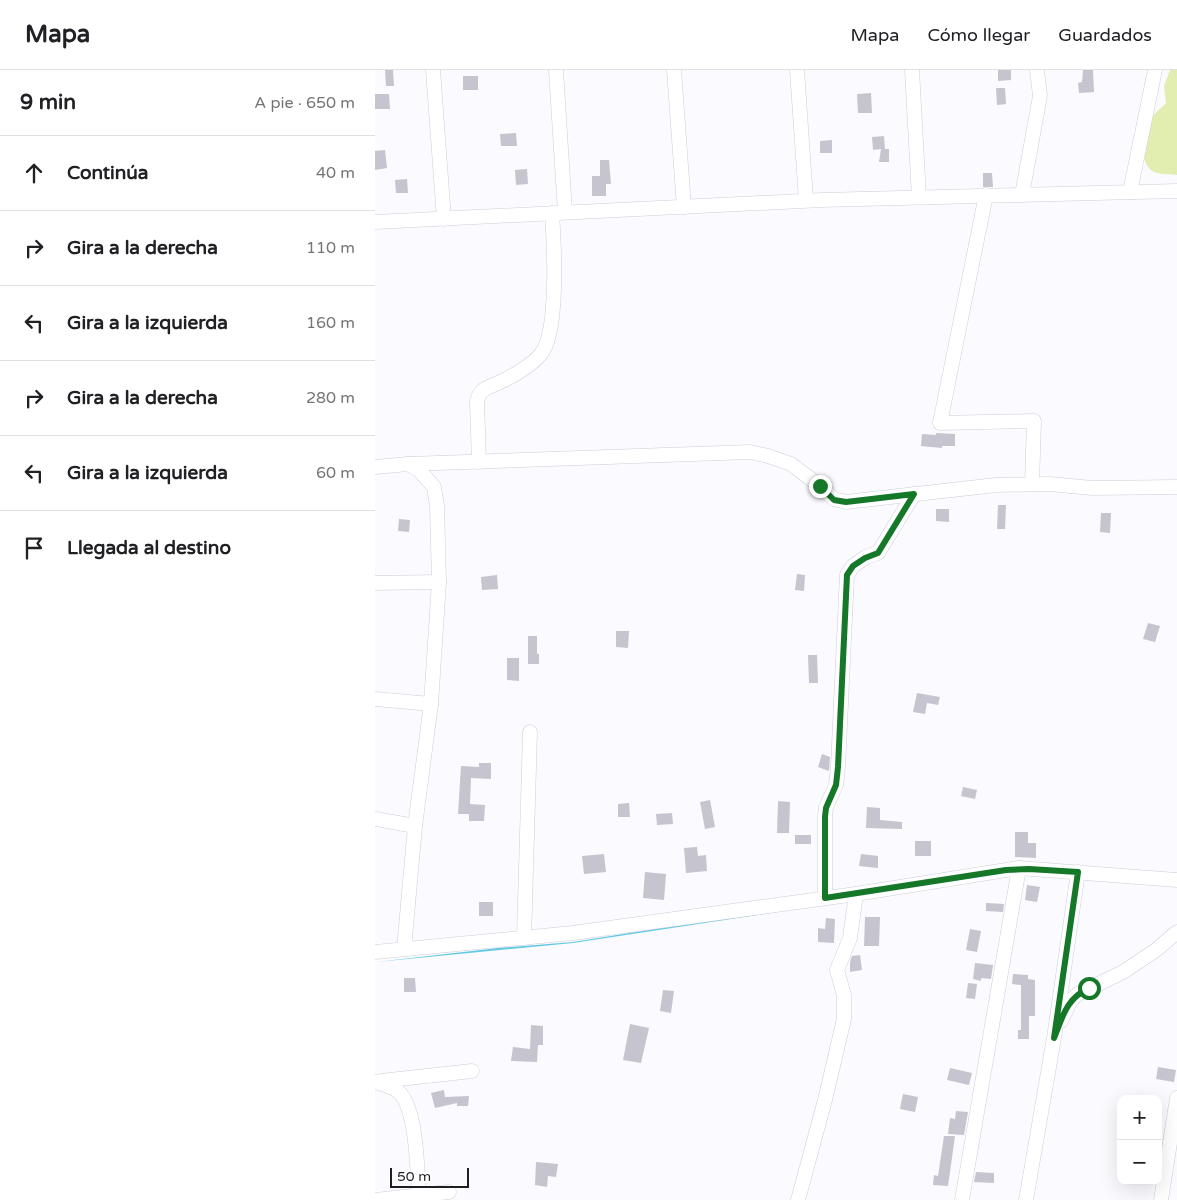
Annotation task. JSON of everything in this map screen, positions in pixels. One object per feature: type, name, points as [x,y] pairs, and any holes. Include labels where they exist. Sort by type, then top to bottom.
[{"type":"street","points":[[433,70],[443,219]]},
{"type":"street","points":[[479,462],[477,401],[479,395],[534,361],[542,354],[550,333],[559,213],[556,70]]},
{"type":"street","points":[[674,70],[684,206]]},
{"type":"street","points":[[797,70],[806,200]]},
{"type":"street","points":[[912,70],[919,197]]},
{"type":"street","points":[[1022,195],[1040,96],[1037,70]]},
{"type":"street","points":[[1130,192],[1155,70]]},
{"type":"street","points":[[375,222],[806,200],[1177,191]]},
{"type":"street","points":[[986,195],[940,423],[1035,421],[1032,484]]},
{"type":"street","points":[[375,467],[408,464],[750,452],[791,464],[820,486],[834,500],[846,502],[996,485],[1063,484],[1091,488],[1177,487]]},
{"type":"street","points":[[404,949],[415,826],[431,704],[439,582],[437,506],[434,487],[419,470],[408,464]]},
{"type":"street","points":[[825,898],[825,817],[826,808],[836,785],[838,767],[847,575],[853,566],[865,558],[878,553],[914,494]]},
{"type":"street","points":[[375,583],[439,582]]},
{"type":"street","points":[[375,699],[431,704]]},
{"type":"street","points":[[525,938],[530,732]]},
{"type":"street","points":[[375,818],[415,826]]},
{"type":"street","points":[[375,952],[573,933],[856,894],[1019,868],[1177,880]]},
{"type":"street","points":[[962,1200],[1019,868]]},
{"type":"street","points":[[1026,1200],[1054,1038],[1078,872]]},
{"type":"street","points":[[798,1200],[825,1100],[844,1019],[844,995],[837,970],[850,938],[856,894]]},
{"type":"street","points":[[1054,1038],[1071,1000],[1078,994],[1123,972],[1156,950],[1177,932]]},
{"type":"street","points":[[375,1082],[472,1071]]},
{"type":"street","points":[[375,1082],[393,1087],[405,1101],[412,1123],[417,1155],[419,1195]]},
{"type":"street","points":[[1161,1200],[1177,1098]]},
{"type":"street","points":[[375,1200],[449,1192]]},
{"type":"green space","points":[[1170,70],[1177,70],[1177,175],[1159,174],[1150,169],[1146,164],[1144,156],[1146,131],[1149,123],[1153,115],[1166,103],[1164,86]]},
{"type":"water","points":[[849,901],[573,943],[376,962],[498,948],[573,942]]},
{"type":"building","points":[[385,70],[393,70],[394,86],[386,86]]},
{"type":"building","points":[[998,70],[1011,70],[1011,80],[998,81]]},
{"type":"building","points":[[1083,70],[1093,70],[1094,92],[1079,93],[1078,83],[1082,82]]},
{"type":"building","points":[[463,76],[478,76],[478,90],[463,90]]},
{"type":"building","points":[[996,88],[1005,88],[1006,104],[997,105]]},
{"type":"building","points":[[871,93],[872,113],[858,113],[857,94]]},
{"type":"building","points":[[375,94],[389,94],[390,109],[375,109]]},
{"type":"building","points":[[516,133],[517,146],[501,146],[500,134]]},
{"type":"building","points":[[884,136],[885,149],[889,149],[889,162],[879,162],[881,149],[873,150],[872,137]]},
{"type":"building","points":[[832,140],[832,153],[820,153],[820,141]]},
{"type":"building","points":[[385,150],[387,168],[375,170],[375,151]]},
{"type":"building","points":[[600,160],[609,160],[611,184],[606,184],[606,196],[592,196],[592,176],[600,176]]},
{"type":"building","points":[[527,169],[528,184],[516,185],[515,170]]},
{"type":"building","points":[[983,173],[992,173],[993,187],[983,187]]},
{"type":"building","points":[[407,179],[408,193],[396,193],[395,180]]},
{"type":"building","points":[[936,433],[955,434],[955,446],[942,446],[942,448],[921,446],[922,434],[936,435]]},
{"type":"building","points":[[998,505],[1006,505],[1005,529],[997,529]]},
{"type":"building","points":[[936,509],[949,509],[949,522],[936,521]]},
{"type":"building","points":[[1101,513],[1111,513],[1110,533],[1100,532]]},
{"type":"building","points":[[399,519],[410,520],[409,532],[398,531]]},
{"type":"building","points":[[797,574],[805,575],[804,591],[795,590]]},
{"type":"building","points":[[497,575],[498,589],[482,590],[481,577]]},
{"type":"building","points":[[1148,623],[1160,626],[1155,642],[1143,639]]},
{"type":"building","points":[[616,631],[629,631],[628,648],[616,647]]},
{"type":"building","points":[[528,636],[537,636],[539,664],[528,664]]},
{"type":"building","points":[[808,655],[817,655],[818,683],[809,683]]},
{"type":"building","points":[[507,658],[519,658],[519,681],[507,680]]},
{"type":"building","points":[[917,693],[940,697],[938,705],[927,703],[925,714],[913,712]]},
{"type":"building","points":[[822,754],[830,757],[829,771],[818,767]]},
{"type":"building","points":[[479,763],[491,763],[491,779],[471,778],[470,804],[485,805],[484,821],[469,821],[469,814],[458,814],[461,766],[479,767]]},
{"type":"building","points":[[963,787],[977,790],[975,799],[961,796]]},
{"type":"building","points":[[710,800],[715,827],[705,829],[700,802]]},
{"type":"building","points":[[778,801],[790,802],[789,833],[777,833]]},
{"type":"building","points":[[629,803],[630,817],[618,817],[618,804]]},
{"type":"building","points":[[867,807],[880,808],[880,820],[902,822],[902,829],[866,828]]},
{"type":"building","points":[[672,813],[673,824],[657,825],[656,814]]},
{"type":"building","points":[[1015,832],[1028,832],[1028,843],[1036,843],[1036,858],[1015,857]]},
{"type":"building","points":[[795,835],[811,835],[811,844],[795,844]]},
{"type":"building","points":[[915,841],[931,841],[931,856],[915,856]]},
{"type":"building","points":[[697,847],[698,856],[706,855],[707,871],[686,873],[684,848]]},
{"type":"building","points":[[604,854],[606,872],[584,874],[582,856]]},
{"type":"building","points":[[861,854],[878,856],[878,868],[859,866]]},
{"type":"building","points":[[645,872],[666,874],[664,900],[643,898]]},
{"type":"building","points":[[1027,885],[1040,887],[1037,902],[1025,900]]},
{"type":"building","points":[[479,902],[493,902],[493,916],[479,916]]},
{"type":"building","points":[[986,903],[1004,904],[1003,912],[986,911]]},
{"type":"building","points":[[865,917],[880,917],[879,946],[864,946]]},
{"type":"building","points":[[826,918],[835,919],[834,943],[818,942],[818,928],[825,929]]},
{"type":"building","points":[[970,929],[981,931],[977,952],[966,950]]},
{"type":"building","points":[[860,955],[862,970],[850,972],[852,956]]},
{"type":"building","points":[[975,963],[993,965],[991,979],[981,978],[981,981],[973,979]]},
{"type":"building","points":[[1013,974],[1028,975],[1028,979],[1035,980],[1035,1016],[1029,1016],[1029,1039],[1018,1039],[1018,1030],[1021,1030],[1021,985],[1012,984]]},
{"type":"building","points":[[404,978],[415,978],[416,992],[404,992]]},
{"type":"building","points":[[968,983],[977,984],[975,999],[966,998]]},
{"type":"building","points":[[663,990],[674,991],[671,1013],[660,1011]]},
{"type":"building","points":[[630,1024],[649,1028],[641,1063],[623,1060]]},
{"type":"building","points":[[531,1025],[543,1026],[543,1045],[538,1045],[537,1062],[511,1061],[513,1047],[530,1049]]},
{"type":"building","points":[[1158,1067],[1176,1070],[1174,1082],[1156,1079]]},
{"type":"building","points":[[950,1068],[972,1073],[969,1085],[947,1080]]},
{"type":"building","points":[[444,1090],[445,1097],[469,1096],[468,1106],[457,1106],[457,1103],[435,1108],[431,1093]]},
{"type":"building","points":[[903,1094],[918,1097],[915,1112],[900,1109]]},
{"type":"building","points":[[956,1111],[968,1112],[964,1135],[948,1134],[950,1118],[955,1119]]},
{"type":"building","points":[[944,1136],[955,1136],[948,1186],[933,1185],[934,1175],[938,1176]]},
{"type":"building","points":[[536,1162],[558,1164],[556,1177],[548,1176],[547,1187],[535,1185]]},
{"type":"building","points":[[976,1172],[994,1173],[994,1183],[974,1182]]},
{"type":"route","points":[[820,486],[834,500],[846,502],[914,494],[884,546],[878,553],[865,558],[853,566],[847,575],[838,767],[836,785],[826,808],[825,817],[825,898],[1019,868],[1078,872],[1054,1038],[1071,1000],[1089,988]]}]
